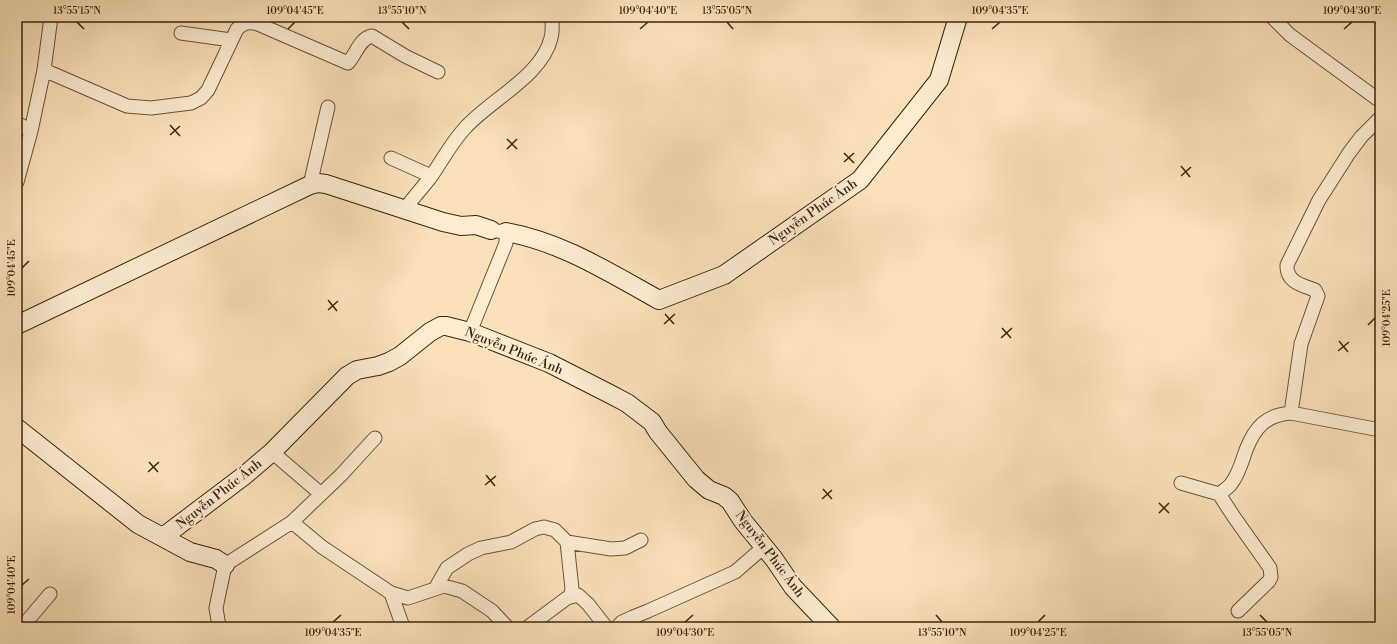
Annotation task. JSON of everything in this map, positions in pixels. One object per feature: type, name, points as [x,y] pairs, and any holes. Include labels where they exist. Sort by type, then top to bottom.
[{"type":"street","points":[[17,182],[31,131],[44,70],[51,17]]},
{"type":"street","points":[[405,209],[469,123],[523,78],[538,62],[544,54],[551,38],[552,17]]},
{"type":"street","name":"Nguyễn Phúc Ánh","points":[[17,325],[310,185],[318,183],[326,184],[443,222],[461,226],[476,225],[525,236],[581,257],[659,300],[724,275],[860,180],[939,80],[958,17]]},
{"type":"street","points":[[1272,17],[1290,35],[1380,101]]},
{"type":"street","points":[[44,70],[127,106],[151,108],[191,103],[201,98],[208,90],[237,29],[246,23],[253,23],[348,63],[364,40],[367,37],[372,36],[405,56],[438,72]]},
{"type":"street","points":[[181,33],[231,40]]},
{"type":"street","points":[[310,185],[328,107]]},
{"type":"street","points":[[1291,413],[1301,344],[1318,296],[1315,290],[1298,284],[1291,279],[1287,271],[1287,265],[1319,200],[1348,152],[1380,118]]},
{"type":"street","points":[[17,123],[31,131]]},
{"type":"street","points":[[391,158],[431,176]]},
{"type":"street","points":[[470,332],[506,244],[498,231]]},
{"type":"street","name":"Nguyễn Phúc Ánh","points":[[163,537],[245,475],[272,452],[344,378],[353,372],[389,362],[405,352],[430,332],[441,326],[470,332],[548,363],[627,403],[641,412],[652,422],[658,432],[696,479],[709,490],[724,496],[730,501],[743,521],[793,587],[831,627]]},
{"type":"street","points":[[1219,494],[1231,483],[1240,466],[1249,442],[1259,427],[1273,416],[1291,413],[1380,430]]},
{"type":"street","name":"Nguyễn Phúc Ánh","points":[[17,428],[138,524],[190,552],[216,560],[225,565]]},
{"type":"street","points":[[218,627],[216,608],[225,565],[292,522],[375,438]]},
{"type":"street","points":[[272,452],[321,494]]},
{"type":"street","points":[[1181,483],[1219,494],[1270,568],[1271,577],[1269,581],[1238,611]]},
{"type":"street","points":[[292,522],[322,547],[391,593],[408,598],[444,586],[462,591],[492,611],[507,627]]},
{"type":"street","points":[[435,589],[447,568],[481,548],[511,542],[544,527],[555,530],[567,542],[612,549],[625,548],[641,540]]},
{"type":"street","points":[[567,542],[572,589],[570,597]]},
{"type":"street","points":[[617,627],[622,622],[633,616],[735,572],[764,547]]},
{"type":"street","points":[[391,593],[403,627]]},
{"type":"street","points":[[22,627],[50,594]]},
{"type":"street","points":[[528,627],[567,598],[578,596],[588,604],[606,627]]}]
